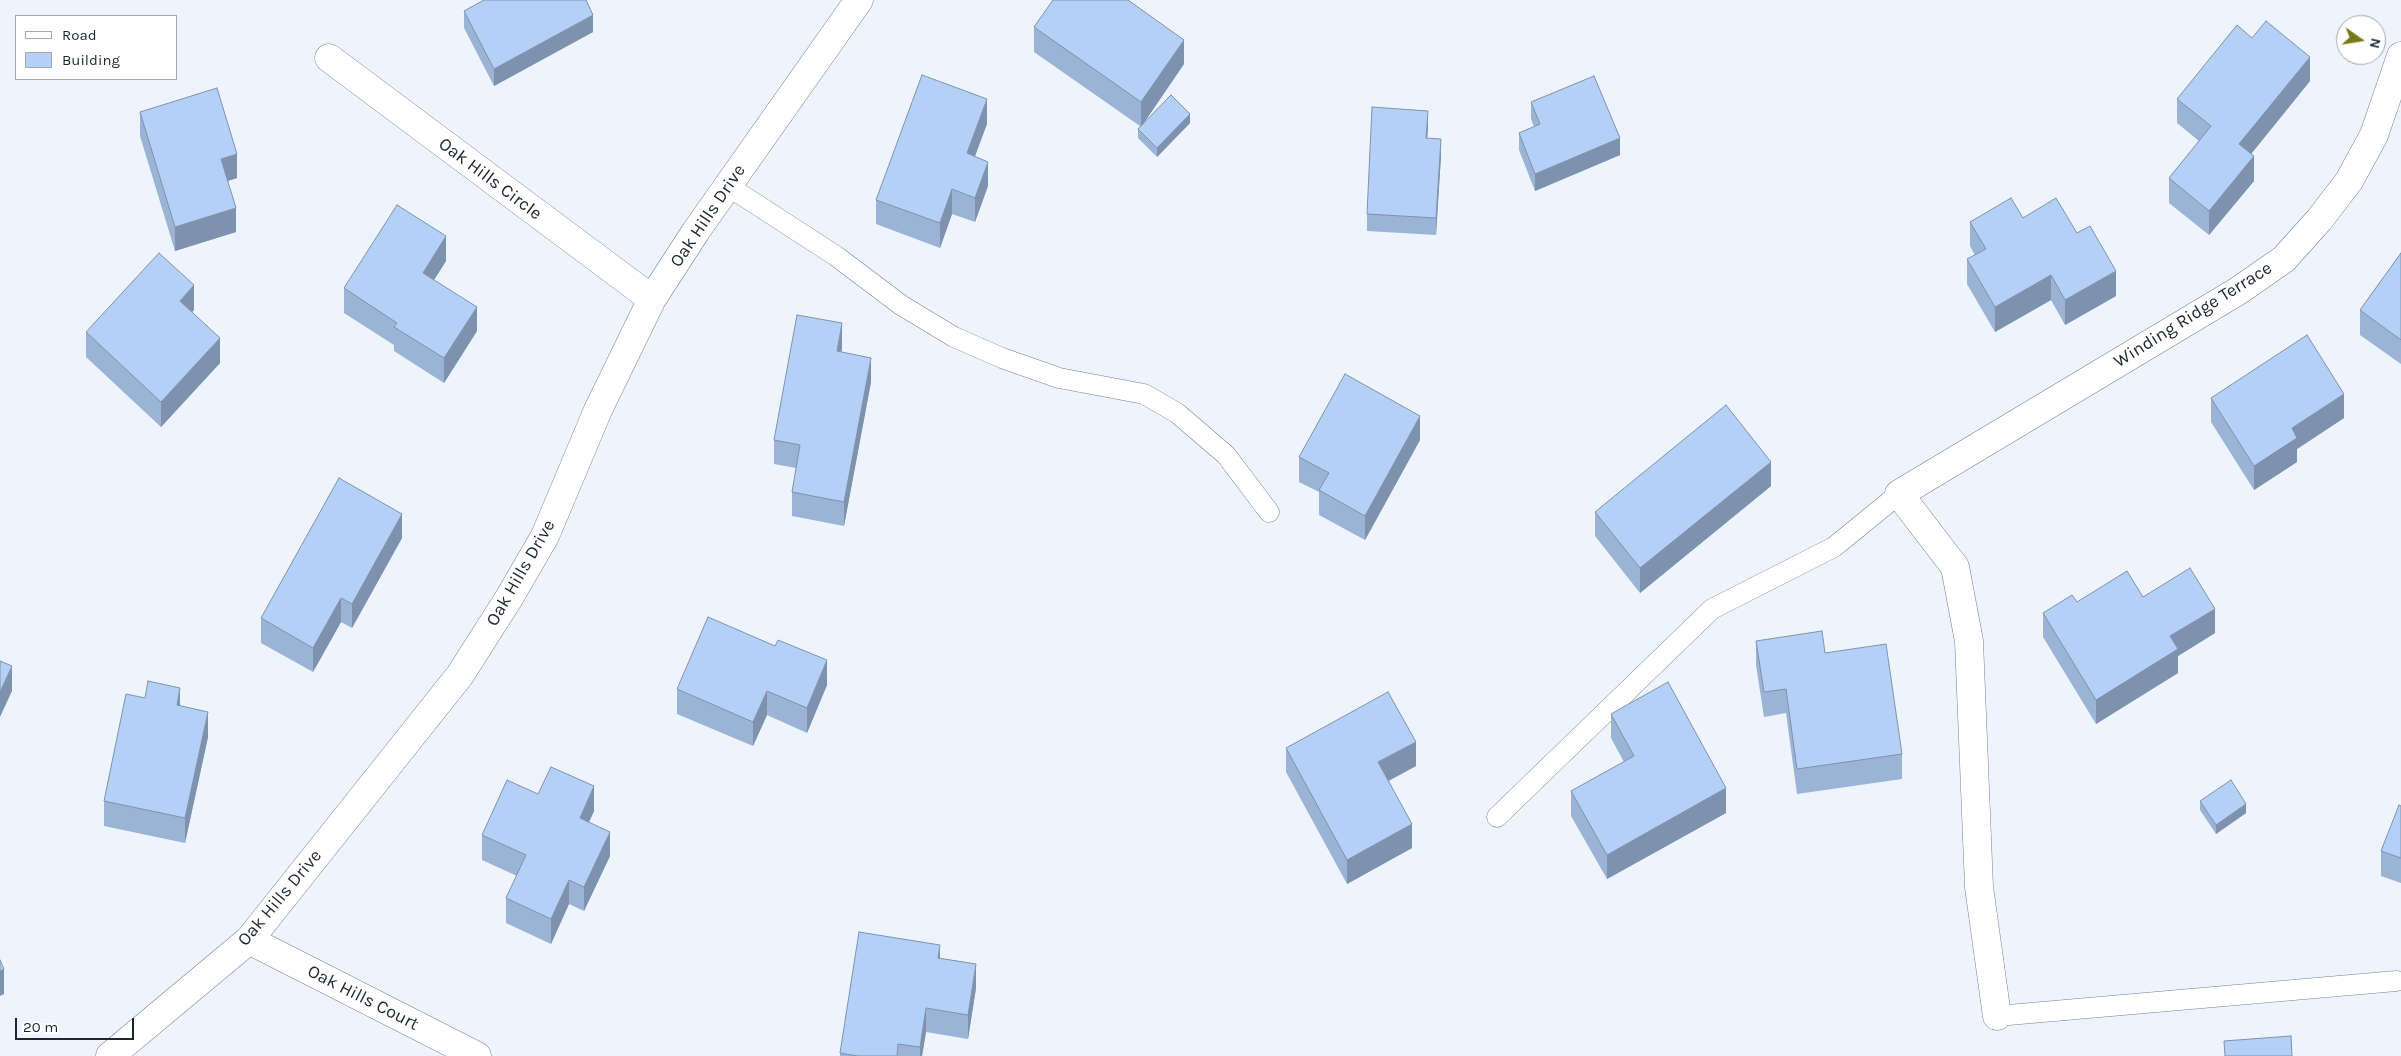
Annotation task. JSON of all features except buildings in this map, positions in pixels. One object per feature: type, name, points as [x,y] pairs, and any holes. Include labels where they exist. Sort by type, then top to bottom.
[{"type":"street","name":"Oak Hills Drive","points":[[110,1056],[249,940],[460,675],[509,598],[545,536],[598,410],[652,299],[728,186],[859,0]]},
{"type":"street","name":"Winding Ridge Terrace","points":[[1899,494],[2238,291],[2284,259],[2319,220],[2349,181],[2374,135],[2401,56]]},
{"type":"street","name":"Oak Hills Circle","points":[[329,58],[652,299]]},
{"type":"street","points":[[1899,494],[1955,567],[1969,641],[1979,887],[1997,1016]]},
{"type":"street","name":"Oak Hills Court","points":[[249,940],[478,1056]]},
{"type":"lane","points":[[728,186],[836,256],[902,304],[954,337],[1002,358],[1059,378],[1144,394],[1177,413],[1226,455],[1269,512]]},
{"type":"lane","points":[[1497,817],[1712,610],[1834,547],[1899,494]]},
{"type":"lane","points":[[1997,1016],[2396,981]]}]
